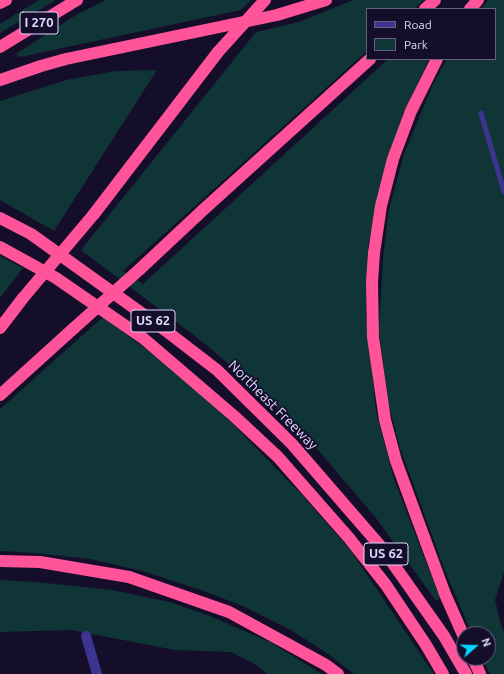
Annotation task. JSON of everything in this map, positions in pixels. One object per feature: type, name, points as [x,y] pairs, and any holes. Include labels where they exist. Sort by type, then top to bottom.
[{"type":"highway","name":"I 270","points":[[0,3],[6,0]]},
{"type":"highway","name":"I 270","points":[[0,46],[77,0]]},
{"type":"highway","points":[[0,328],[23,298],[94,214],[218,52],[265,0]]},
{"type":"highway","points":[[0,80],[33,68],[66,59],[277,15],[326,0]]},
{"type":"highway","points":[[426,8],[435,0]]},
{"type":"highway","points":[[471,8],[478,0]]},
{"type":"highway","points":[[0,395],[369,60]]},
{"type":"highway","points":[[436,60],[411,111],[393,159],[381,206],[372,268],[373,337],[385,420],[396,461],[445,594],[459,626]]},
{"type":"highway","name":"Northeast Freeway","points":[[0,218],[31,234],[165,330],[217,370],[292,444],[382,548],[444,636],[466,674]]},
{"type":"highway","points":[[0,247],[56,278],[143,338],[234,416],[278,457],[349,538],[386,585],[426,645],[443,674]]},
{"type":"highway","points":[[0,561],[40,562],[129,577],[229,612],[326,664],[338,674]]},
{"type":"highway","points":[[0,568],[40,562]]},
{"type":"street","points":[[86,636],[97,674]]},
{"type":"lane","points":[[481,113],[504,192]]},
{"type":"green space","points":[[39,0],[56,0],[0,33],[0,24]]},
{"type":"green space","points":[[106,0],[251,0],[241,10],[20,57],[16,54],[76,15]]},
{"type":"green space","points":[[353,0],[424,0],[415,8],[366,8],[366,52],[123,271],[143,284],[387,60],[429,60],[404,113],[387,161],[368,245],[366,314],[376,411],[394,479],[440,598],[436,601],[376,518],[318,450],[253,385],[204,343],[81,250],[256,32],[299,22]]},
{"type":"green space","points":[[488,0],[504,0],[504,572],[495,600],[504,632],[504,674],[490,674],[486,666],[496,666],[496,626],[469,626],[445,571],[400,448],[388,402],[379,331],[383,257],[389,209],[404,154],[433,84],[446,60],[496,60],[496,8],[482,8]]},
{"type":"green space","points":[[157,70],[54,231],[0,200],[0,101],[66,80],[116,71]]},
{"type":"green space","points":[[0,256],[23,268],[0,298]]},
{"type":"green space","points":[[103,317],[151,353],[218,409],[303,496],[351,551],[434,674],[354,674],[328,654],[291,630],[245,607],[201,590],[142,571],[90,559],[0,551],[0,409]]},
{"type":"green space","points":[[0,580],[36,582],[112,590],[170,602],[210,616],[270,642],[322,674],[268,674],[255,664],[231,652],[175,650],[71,630],[0,632]]}]
